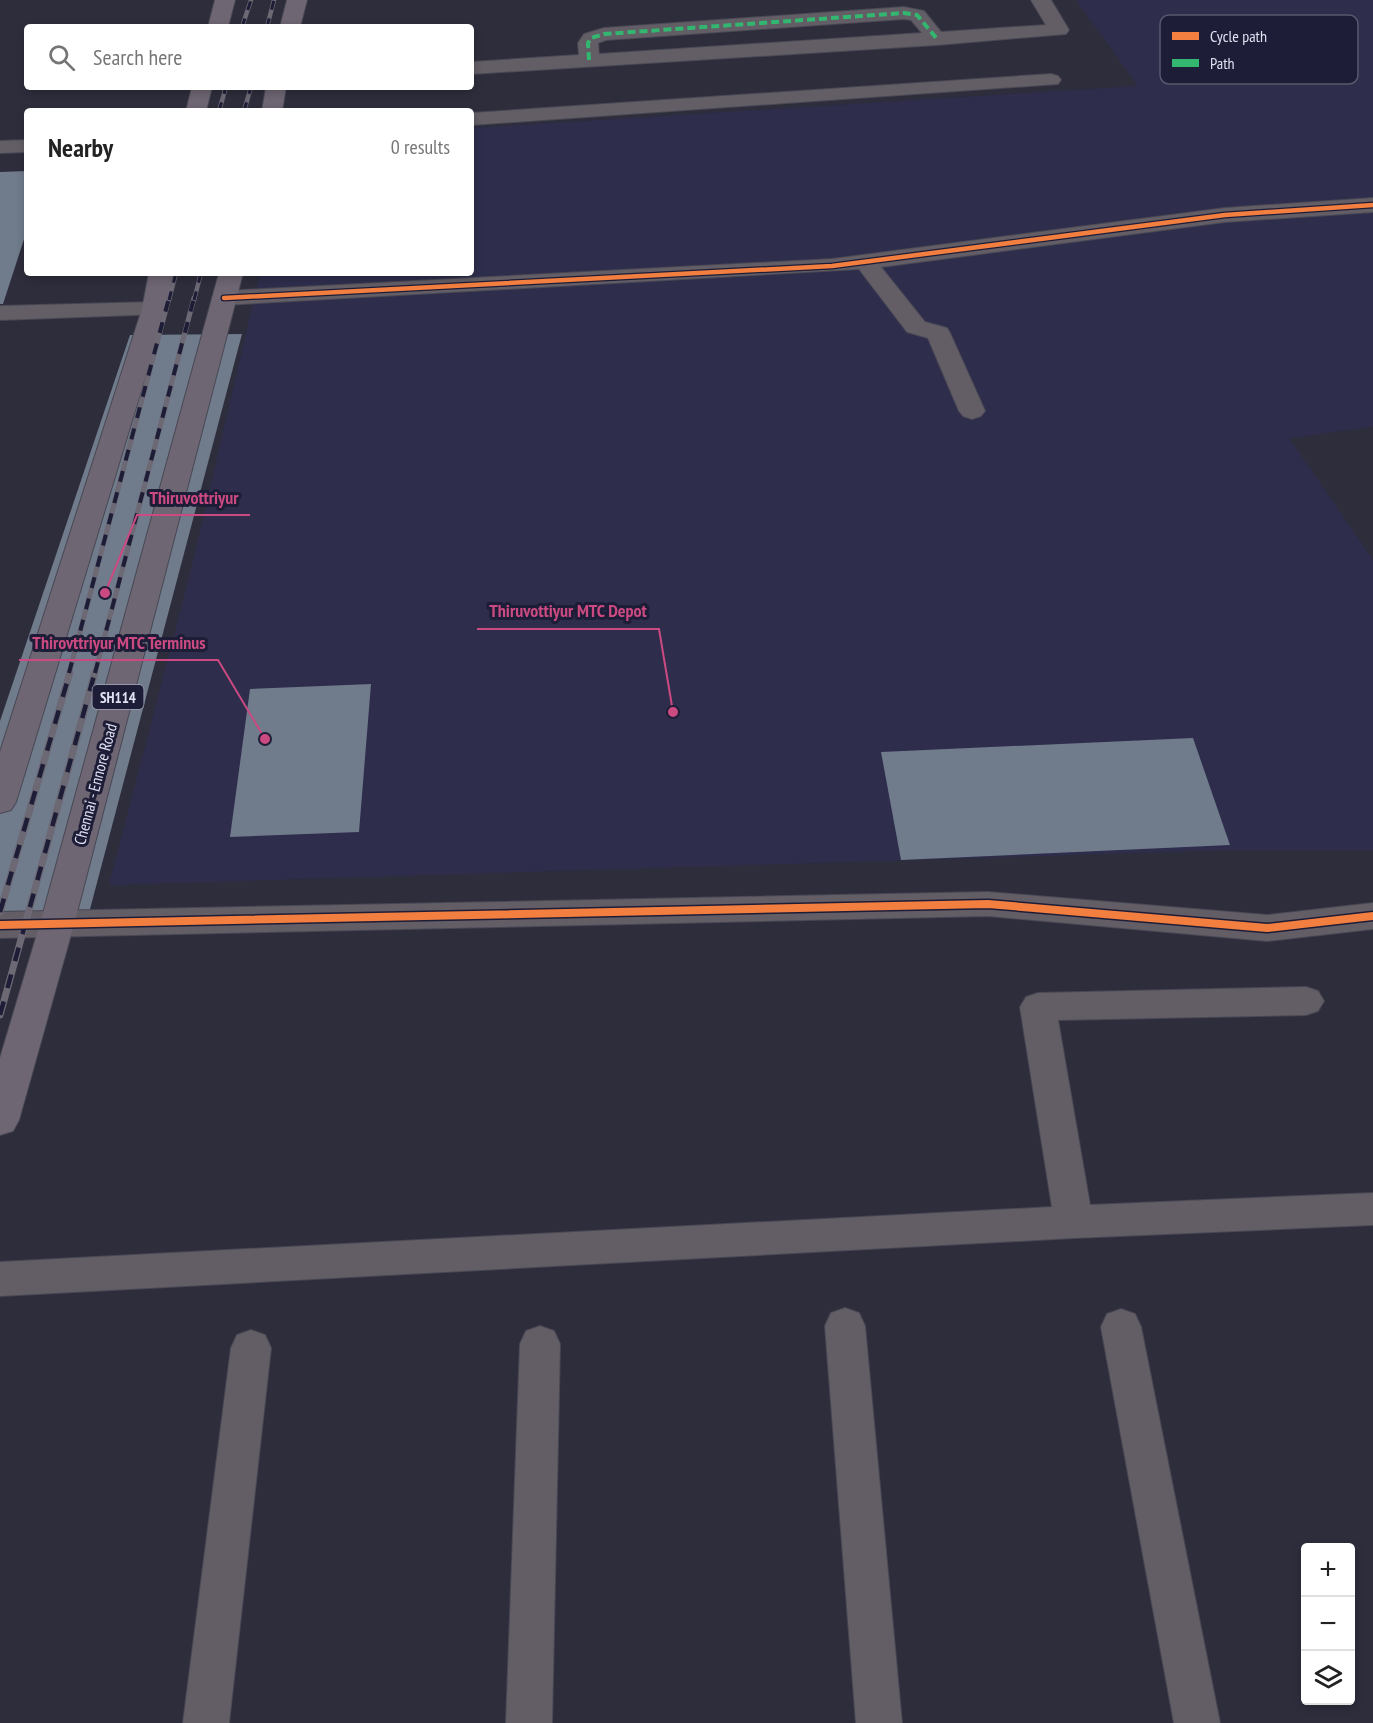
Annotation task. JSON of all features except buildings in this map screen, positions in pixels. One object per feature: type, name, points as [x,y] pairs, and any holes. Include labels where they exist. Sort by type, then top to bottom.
[{"type":"main road","points":[[219,24],[225,0]]},
{"type":"main road","points":[[291,24],[297,0]]},
{"type":"main road","points":[[197,108],[201,90]]},
{"type":"main road","points":[[272,108],[276,90]]},
{"type":"main road","points":[[0,802],[7,761],[154,309],[160,276]]},
{"type":"main road","name":"Chennai - Ennore Road","points":[[0,1120],[57,924],[227,285]]},
{"type":"street","points":[[474,68],[1059,30],[1041,0]]},
{"type":"street","points":[[589,60],[588,43],[591,38],[604,34],[904,13],[917,15],[937,39]]},
{"type":"street","points":[[474,119],[1051,80]]},
{"type":"street","points":[[0,147],[24,146]]},
{"type":"street","points":[[227,285],[832,266],[1225,215],[1373,205]]},
{"type":"street","points":[[865,261],[916,327],[938,333],[972,411]]},
{"type":"street","points":[[0,313],[154,309]]},
{"type":"street","points":[[0,925],[988,904],[1267,928],[1373,916]]},
{"type":"street","points":[[1074,1222],[1038,1007],[1306,1001]]},
{"type":"street","points":[[0,1279],[1074,1222],[1373,1209]]},
{"type":"street","points":[[845,1326],[879,1723]]},
{"type":"street","points":[[1121,1327],[1197,1723]]},
{"type":"street","points":[[529,1723],[540,1344]]},
{"type":"street","points":[[206,1723],[251,1348]]},
{"type":"shaded area","points":[[1076,0],[1373,0],[1373,427],[1289,438],[1373,560],[1373,850],[1234,850],[109,885],[190,574],[259,276],[474,276],[474,128],[1138,86]]},
{"type":"railway","points":[[243,24],[251,0]]},
{"type":"railway","points":[[268,24],[274,0]]},
{"type":"railway","points":[[220,108],[225,90]]},
{"type":"railway","points":[[245,108],[250,90]]},
{"type":"railway","points":[[169,300],[175,276]]},
{"type":"railway","points":[[194,300],[200,276]]},
{"type":"railway","points":[[69,673],[169,298]]},
{"type":"railway","points":[[95,673],[194,298]]},
{"type":"railway","points":[[0,912],[70,672]]},
{"type":"railway","points":[[0,1015],[95,672]]},
{"type":"marked path","points":[[589,60],[588,43],[591,38],[604,34],[904,13],[917,15],[937,39]]},
{"type":"cycle path","points":[[224,298],[832,266],[1225,215],[1373,205]]},
{"type":"cycle path","points":[[0,925],[988,904],[1267,928],[1373,916]]},
{"type":"place","name":"Thiruvottriyur","points":[[105,593]]},
{"type":"place","name":"Thiruvottiyur MTC Depot","points":[[673,712]]},
{"type":"place","name":"Thirovttriyur MTC Terminus","points":[[265,739]]}]
